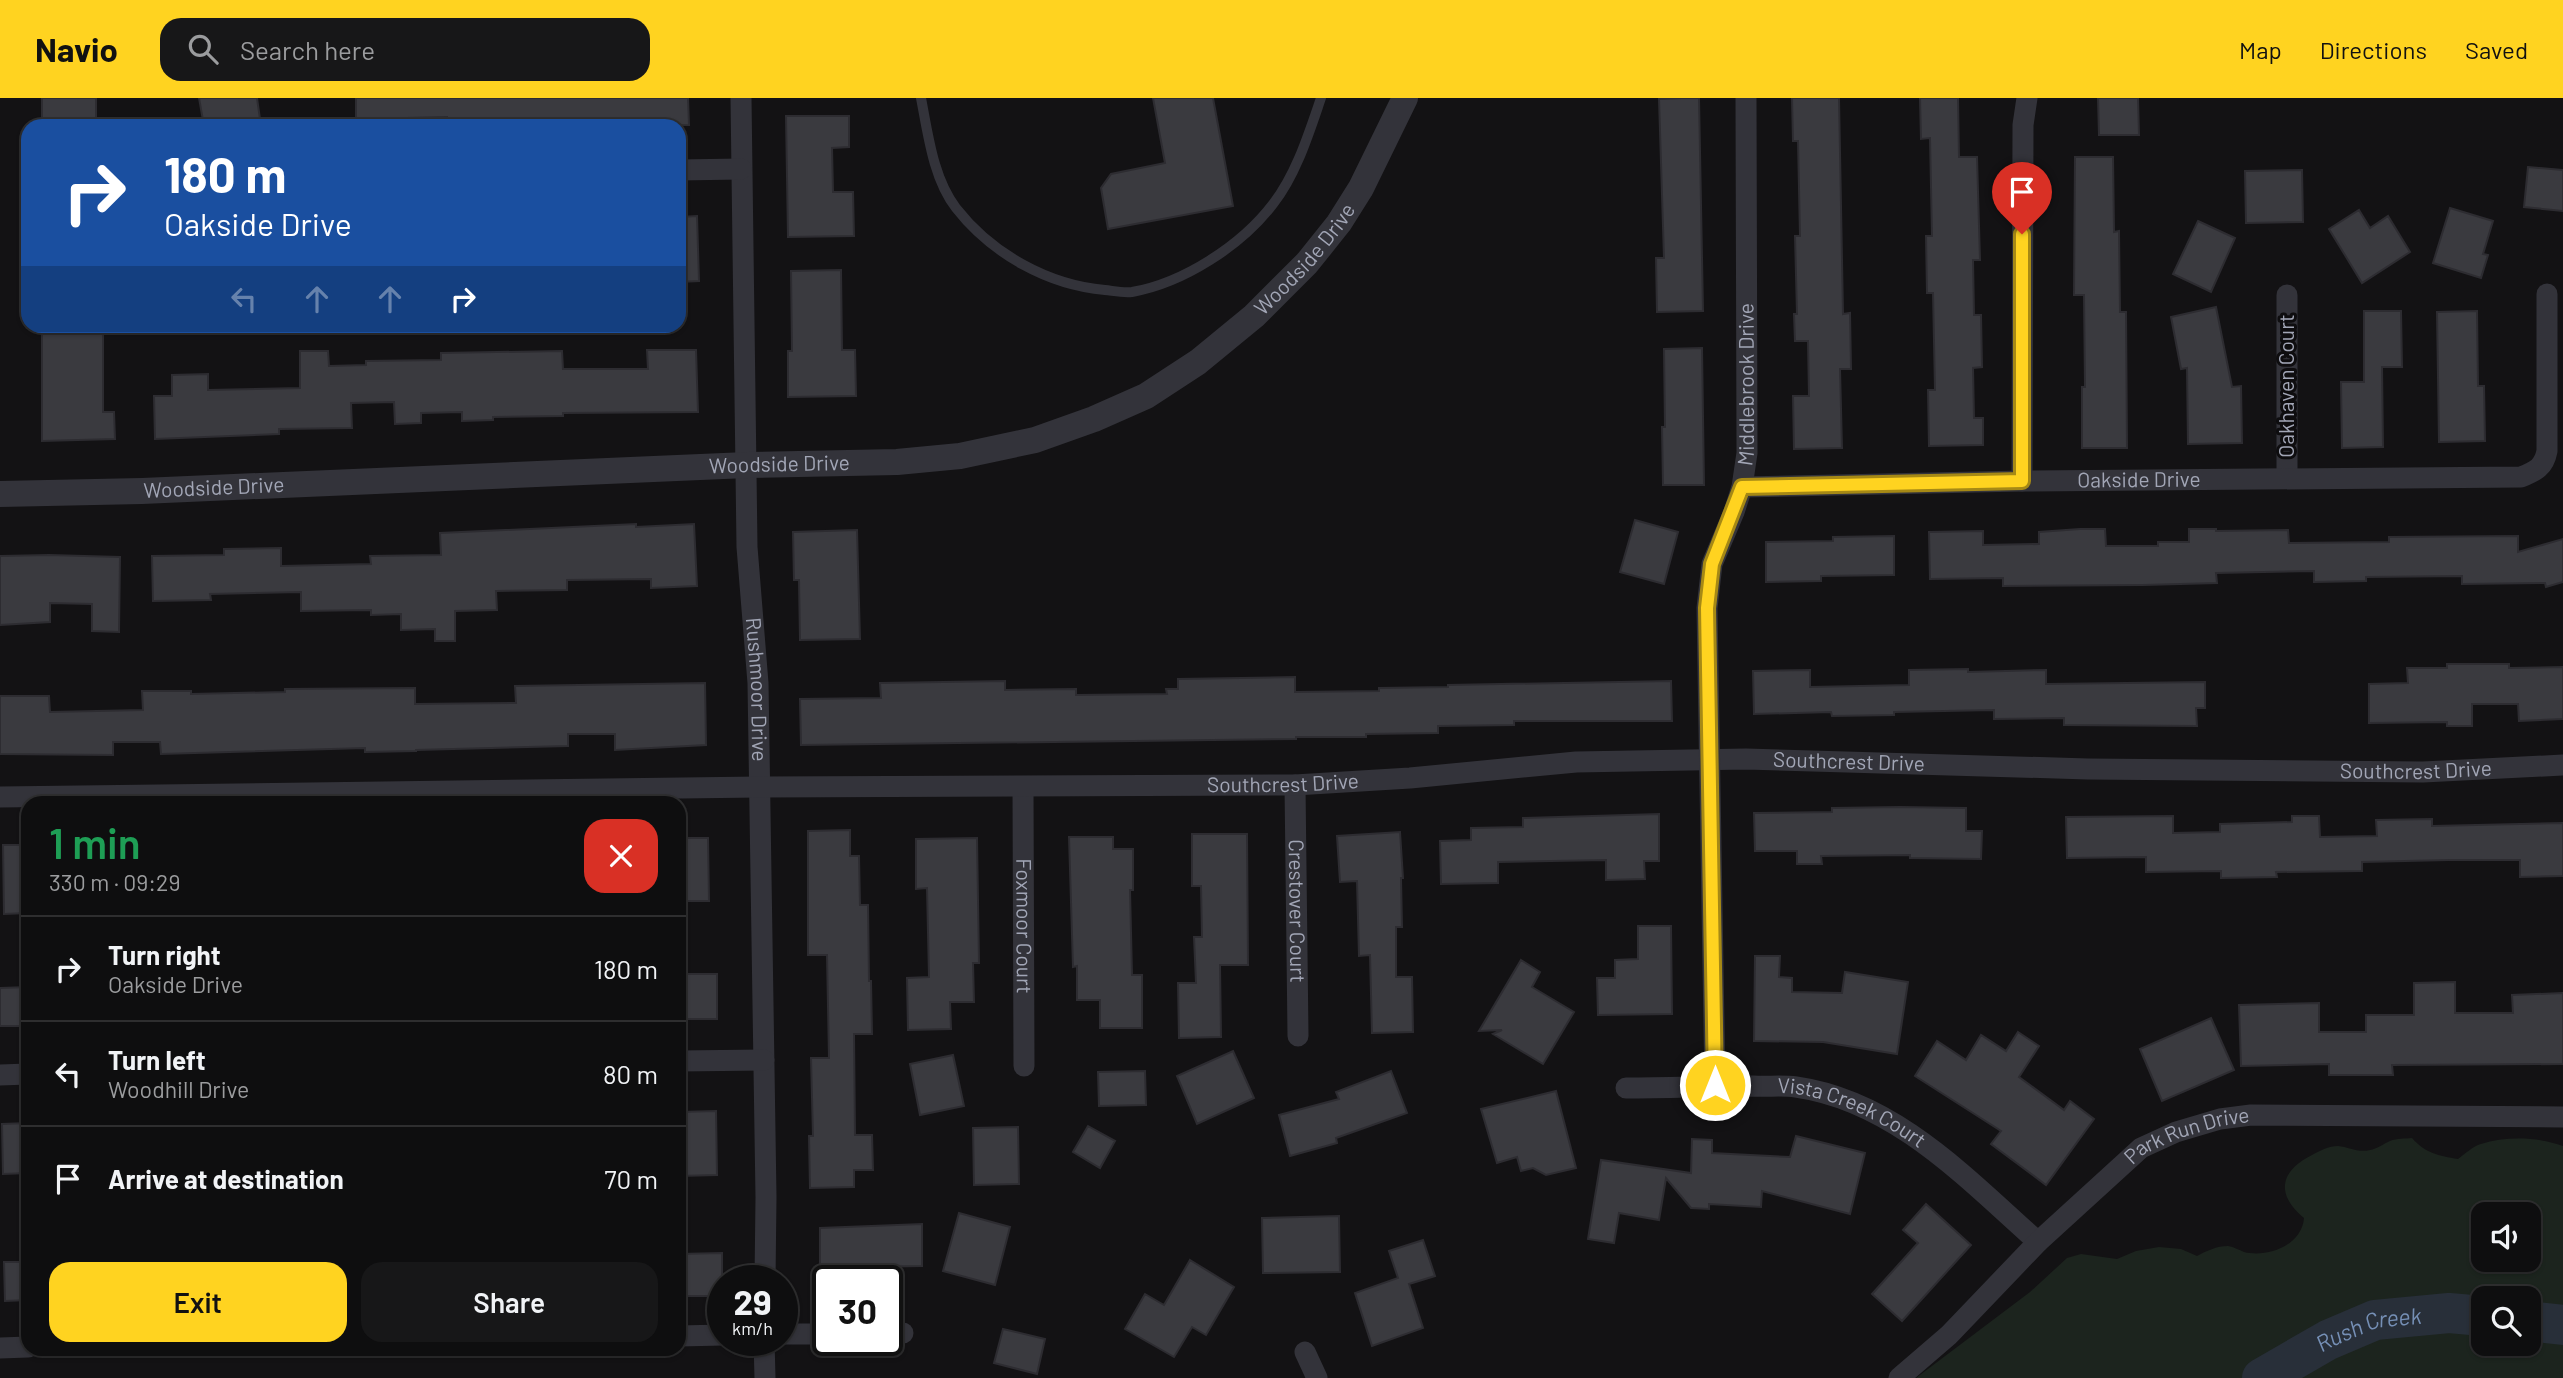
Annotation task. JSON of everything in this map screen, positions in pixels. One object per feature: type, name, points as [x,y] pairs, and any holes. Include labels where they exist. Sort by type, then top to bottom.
[{"type":"street","name":"Rushmoor Drive","points":[[741,98],[747,547],[758,683],[765,1265]]},
{"type":"street","name":"Woodside Drive","points":[[0,494],[747,465],[897,462],[960,456],[1035,440],[1094,419],[1146,396],[1198,362],[1235,331],[1307,263],[1339,223],[1360,188],[1405,98]]},
{"type":"street","name":"Middlebrook Drive","points":[[1715,1085],[1707,608],[1712,564],[1742,487],[1747,453],[1746,98]]},
{"type":"street","points":[[2022,481],[2022,125],[2027,98]]},
{"type":"street","points":[[686,170],[741,169]]},
{"type":"street","name":"Oakside Drive","points":[[1742,487],[2022,481],[2521,477],[2536,471],[2545,462],[2547,452],[2547,294]]},
{"type":"street","name":"Oakhaven Court","points":[[2287,295],[2287,478]]},
{"type":"street","name":"Southcrest Drive","points":[[84,796],[1296,785],[1410,778],[1576,762],[1746,759],[2088,769],[2423,772],[2563,765]]},
{"type":"street","name":"Crestover Court","points":[[1296,785],[1298,1035]]},
{"type":"street","name":"Foxmoor Court","points":[[1023,788],[1024,1066]]},
{"type":"street","name":"Southcrest Drive","points":[[0,797],[21,797]]},
{"type":"street","points":[[686,1061],[764,1060]]},
{"type":"street","points":[[0,1075],[21,1074]]},
{"type":"street","name":"Vista Creek Court","points":[[1626,1088],[1715,1085],[1796,1087],[1849,1100],[1874,1111],[1940,1156],[2038,1242]]},
{"type":"street","name":"Park Run Drive","points":[[1899,1378],[1949,1335],[2038,1242],[2141,1148],[2176,1132],[2220,1119],[2251,1115],[2563,1117]]},
{"type":"street","points":[[686,1336],[707,1335]]},
{"type":"street","points":[[0,1348],[21,1348]]},
{"type":"street","points":[[1305,1352],[1317,1378]]},
{"type":"street","points":[[764,1356],[765,1378]]},
{"type":"lane","points":[[922,98],[938,174],[955,207],[986,239],[1034,272],[1081,288],[1129,292],[1179,279],[1246,233],[1274,204],[1295,165],[1321,98]]},
{"type":"shaded area","points":[[2412,1138],[2433,1153],[2458,1159],[2472,1148],[2491,1141],[2533,1139],[2563,1146],[2563,1378],[1916,1378],[2030,1292],[2067,1258],[2081,1254],[2117,1259],[2136,1251],[2159,1247],[2181,1249],[2197,1256],[2224,1246],[2253,1253],[2282,1247],[2297,1236],[2304,1218],[2285,1192],[2285,1184],[2293,1168],[2301,1161],[2331,1147],[2366,1151],[2393,1140]]},
{"type":"building","points":[[42,98],[96,98],[96,119],[42,119]]},
{"type":"building","points":[[199,98],[257,98],[260,119],[203,119]]},
{"type":"building","points":[[356,98],[688,98],[689,125],[686,125],[686,119],[356,119]]},
{"type":"building","points":[[1153,98],[1213,98],[1233,206],[1108,229],[1101,188],[1111,174],[1165,163]]},
{"type":"building","points":[[1699,98],[1703,311],[1657,312],[1656,258],[1664,258],[1659,99]]},
{"type":"building","points":[[1792,98],[1839,98],[1843,314],[1850,313],[1851,369],[1840,369],[1842,448],[1794,449],[1793,396],[1809,396],[1808,341],[1795,341],[1795,236],[1800,236],[1798,141],[1793,141]]},
{"type":"building","points":[[1920,98],[1958,98],[1959,157],[1977,157],[1980,260],[1973,260],[1974,315],[1981,315],[1982,367],[1973,368],[1974,418],[1983,418],[1983,445],[1929,446],[1928,390],[1935,390],[1933,293],[1927,293],[1926,236],[1932,236],[1930,138],[1921,139]]},
{"type":"building","points":[[2098,98],[2138,98],[2139,135],[2099,135]]},
{"type":"building","points":[[786,116],[849,116],[849,147],[832,148],[833,192],[853,192],[854,236],[788,237]]},
{"type":"building","points":[[2075,157],[2113,157],[2114,232],[2119,231],[2120,312],[2126,312],[2127,448],[2082,448],[2082,387],[2085,387],[2084,295],[2074,295]]},
{"type":"building","points":[[2528,167],[2563,170],[2563,211],[2524,207]]},
{"type":"building","points":[[2302,170],[2303,222],[2246,223],[2245,171]]},
{"type":"building","points":[[2450,208],[2493,221],[2483,254],[2488,255],[2481,278],[2433,263]]},
{"type":"building","points":[[2359,210],[2370,228],[2388,216],[2410,252],[2362,283],[2329,229]]},
{"type":"building","points":[[697,216],[699,281],[686,282],[686,217]]},
{"type":"building","points":[[2198,221],[2235,238],[2211,292],[2173,274]]},
{"type":"building","points":[[841,270],[842,350],[855,350],[856,396],[788,397],[788,351],[792,351],[791,271]]},
{"type":"building","points":[[2216,307],[2232,387],[2241,386],[2242,443],[2188,444],[2187,368],[2181,369],[2171,317]]},
{"type":"building","points":[[2364,311],[2401,311],[2402,367],[2382,367],[2383,447],[2342,448],[2341,382],[2364,382]]},
{"type":"building","points":[[2477,311],[2478,386],[2484,386],[2485,441],[2439,442],[2437,312]]},
{"type":"building","points":[[42,333],[103,333],[103,412],[114,412],[115,439],[42,441]]},
{"type":"building","points":[[1702,348],[1704,485],[1663,485],[1664,349]]},
{"type":"building","points":[[647,350],[696,350],[698,412],[563,413],[563,416],[493,417],[493,420],[462,421],[462,412],[421,413],[421,423],[395,424],[394,402],[351,403],[352,428],[279,429],[279,434],[155,439],[154,396],[172,396],[172,375],[208,374],[208,390],[300,388],[300,351],[328,351],[329,366],[366,365],[366,361],[441,360],[441,353],[562,351],[563,369],[648,369]]},
{"type":"building","points":[[1635,520],[1678,532],[1664,584],[1620,572]]},
{"type":"building","points":[[636,524],[636,527],[694,524],[697,586],[651,588],[651,579],[567,580],[567,590],[496,591],[497,610],[455,611],[455,641],[435,641],[435,629],[401,630],[401,614],[371,615],[371,610],[301,611],[301,592],[210,594],[211,600],[153,601],[152,556],[224,555],[224,549],[281,548],[281,566],[371,564],[370,556],[441,555],[440,533]]},
{"type":"building","points":[[2105,529],[2106,546],[2158,546],[2158,542],[2189,542],[2189,529],[2288,530],[2289,543],[2389,542],[2389,537],[2518,536],[2518,552],[2563,539],[2563,582],[2546,587],[2545,583],[2462,584],[2462,576],[2366,577],[2366,581],[2314,582],[2314,571],[2216,573],[2217,583],[2143,585],[2003,586],[2003,578],[1930,579],[1929,532],[1983,531],[1983,545],[2039,544],[2039,532]]},
{"type":"building","points":[[857,530],[860,639],[800,640],[799,580],[794,580],[793,532]]},
{"type":"building","points":[[1894,536],[1894,575],[1821,576],[1821,581],[1766,582],[1766,542],[1833,541],[1833,537]]},
{"type":"building","points":[[0,556],[120,557],[119,632],[92,631],[92,604],[50,603],[50,622],[0,625]]},
{"type":"building","points":[[2447,664],[2509,664],[2509,668],[2563,667],[2563,719],[2519,721],[2518,704],[2472,704],[2472,726],[2447,726],[2447,722],[2369,723],[2369,684],[2408,683],[2407,668],[2447,668]]},
{"type":"building","points":[[1968,669],[1968,672],[2046,670],[2046,684],[2205,682],[2205,708],[2196,708],[2197,726],[2064,725],[2064,718],[1994,719],[1994,710],[1894,712],[1894,715],[1832,716],[1831,712],[1754,714],[1753,671],[1810,670],[1810,687],[1909,685],[1909,670]]},
{"type":"building","points":[[1295,677],[1295,692],[1379,691],[1379,688],[1448,685],[1671,681],[1672,721],[1514,721],[1514,725],[1438,726],[1438,733],[1296,739],[801,745],[800,699],[881,698],[880,683],[1005,681],[1005,690],[1076,689],[1076,695],[1167,694],[1166,689],[1178,689],[1178,679]]},
{"type":"building","points":[[705,683],[706,745],[615,750],[615,734],[568,734],[568,746],[161,754],[160,742],[113,742],[113,755],[0,754],[0,696],[49,696],[50,712],[143,710],[142,691],[191,691],[191,694],[285,692],[285,689],[415,688],[415,704],[516,703],[515,686]]},
{"type":"building","points":[[1832,808],[1966,808],[1966,831],[1982,831],[1981,859],[1910,858],[1910,855],[1821,856],[1822,864],[1797,864],[1797,851],[1755,851],[1754,813],[1832,812]]},
{"type":"building","points":[[1659,814],[1659,861],[1644,861],[1645,879],[1606,880],[1606,860],[1498,862],[1498,883],[1441,884],[1440,841],[1471,840],[1471,828],[1523,827],[1523,818]]},
{"type":"building","points":[[2173,816],[2173,833],[2220,832],[2220,824],[2292,822],[2292,816],[2319,816],[2320,837],[2377,836],[2376,820],[2432,819],[2432,826],[2563,823],[2563,876],[2520,877],[2520,860],[2362,862],[2362,871],[2276,872],[2277,877],[2221,878],[2221,871],[2146,872],[2146,857],[2067,858],[2066,817]]},
{"type":"building","points":[[850,830],[850,856],[859,856],[860,905],[868,905],[872,1034],[854,1034],[855,1135],[872,1135],[873,1170],[854,1170],[854,1187],[810,1188],[809,1136],[813,1136],[811,1058],[829,1058],[827,955],[808,955],[808,831]]},
{"type":"building","points":[[1400,832],[1402,927],[1396,927],[1396,977],[1412,977],[1413,1032],[1372,1033],[1370,955],[1359,956],[1357,881],[1340,882],[1337,836]]},
{"type":"building","points":[[1192,834],[1247,834],[1248,965],[1220,965],[1221,1037],[1179,1038],[1178,983],[1196,983],[1194,937],[1202,937],[1201,886],[1192,886]]},
{"type":"building","points":[[1069,837],[1113,837],[1113,849],[1133,849],[1133,890],[1130,890],[1132,975],[1142,975],[1142,1028],[1100,1028],[1100,1000],[1077,1000],[1077,966],[1073,967]]},
{"type":"building","points":[[686,838],[708,838],[709,901],[686,901]]},
{"type":"building","points":[[977,838],[979,963],[973,963],[974,1002],[950,1002],[951,1029],[908,1030],[907,978],[929,977],[927,888],[916,889],[916,839]]},
{"type":"building","points":[[3,845],[21,845],[21,913],[4,914]]},
{"type":"building","points":[[1638,926],[1671,926],[1672,1014],[1598,1015],[1597,978],[1615,978],[1615,960],[1638,959]]},
{"type":"building","points":[[1755,956],[1780,956],[1779,977],[1792,978],[1792,992],[1842,993],[1845,972],[1908,982],[1897,1054],[1823,1042],[1754,1041]]},
{"type":"building","points":[[1521,960],[1540,972],[1532,987],[1574,1012],[1543,1064],[1493,1034],[1502,1030],[1479,1031]]},
{"type":"building","points":[[686,974],[717,974],[717,1019],[686,1019]]},
{"type":"building","points":[[2455,982],[2455,1013],[2513,1013],[2512,995],[2563,993],[2563,1064],[2392,1065],[2393,1075],[2329,1075],[2329,1064],[2241,1066],[2239,1005],[2319,1003],[2319,1032],[2366,1032],[2366,1015],[2414,1015],[2414,983]]},
{"type":"building","points":[[21,987],[21,1026],[0,1026],[0,988]]},
{"type":"building","points":[[2211,1018],[2234,1070],[2162,1101],[2140,1049]]},
{"type":"building","points":[[2018,1032],[2039,1046],[2019,1077],[2064,1110],[2070,1101],[2094,1119],[2046,1185],[1991,1144],[2001,1131],[1915,1076],[1937,1041],[1966,1060],[1981,1035],[2006,1051]]},
{"type":"building","points":[[1233,1051],[1254,1098],[1197,1124],[1177,1076]]},
{"type":"building","points":[[953,1055],[964,1106],[920,1115],[910,1064]]},
{"type":"building","points":[[1145,1071],[1146,1105],[1099,1106],[1098,1072]]},
{"type":"building","points":[[1391,1071],[1407,1113],[1336,1138],[1337,1143],[1290,1156],[1279,1115],[1339,1099],[1336,1092]]},
{"type":"building","points":[[1556,1091],[1576,1168],[1546,1175],[1533,1168],[1521,1171],[1517,1157],[1497,1163],[1481,1109]]},
{"type":"building","points":[[716,1111],[717,1175],[686,1176],[686,1112]]},
{"type":"building","points":[[21,1123],[21,1173],[3,1174],[2,1124]]},
{"type":"building","points":[[1088,1126],[1115,1141],[1100,1168],[1073,1152]]},
{"type":"building","points":[[1018,1127],[1019,1184],[974,1185],[973,1128]]},
{"type":"building","points":[[1796,1136],[1865,1153],[1850,1214],[1762,1191],[1761,1207],[1709,1204],[1709,1209],[1691,1208],[1666,1178],[1659,1220],[1619,1213],[1614,1243],[1588,1239],[1601,1160],[1691,1173],[1692,1139],[1712,1140],[1712,1153],[1790,1157]]},
{"type":"building","points":[[1926,1204],[1971,1245],[1902,1321],[1872,1294],[1918,1243],[1903,1230]]},
{"type":"building","points":[[959,1213],[1010,1227],[995,1285],[943,1271]]},
{"type":"building","points":[[1339,1216],[1340,1272],[1263,1273],[1262,1218]]},
{"type":"building","points":[[922,1224],[922,1266],[820,1265],[820,1228]]},
{"type":"building","points":[[1423,1240],[1435,1276],[1409,1284],[1423,1328],[1372,1346],[1355,1293],[1398,1278],[1389,1251]]},
{"type":"building","points":[[722,1253],[722,1265],[707,1265],[707,1296],[686,1296],[686,1254]]},
{"type":"building","points":[[1190,1260],[1234,1287],[1206,1335],[1192,1327],[1174,1357],[1125,1329],[1145,1294],[1164,1305]]},
{"type":"building","points":[[4,1262],[21,1262],[21,1300],[5,1301]]},
{"type":"building","points":[[1003,1329],[1045,1339],[1037,1374],[994,1363]]},
{"type":"waterway","name":"Rush Creek","points":[[2262,1378],[2328,1340],[2375,1320],[2449,1313],[2471,1315]]},
{"type":"waterway","name":"Rush Creek","points":[[2541,1322],[2563,1325]]},
{"type":"route","points":[[1715,1085],[1707,608],[1712,564],[1742,487],[2022,481],[2022,234]]}]
